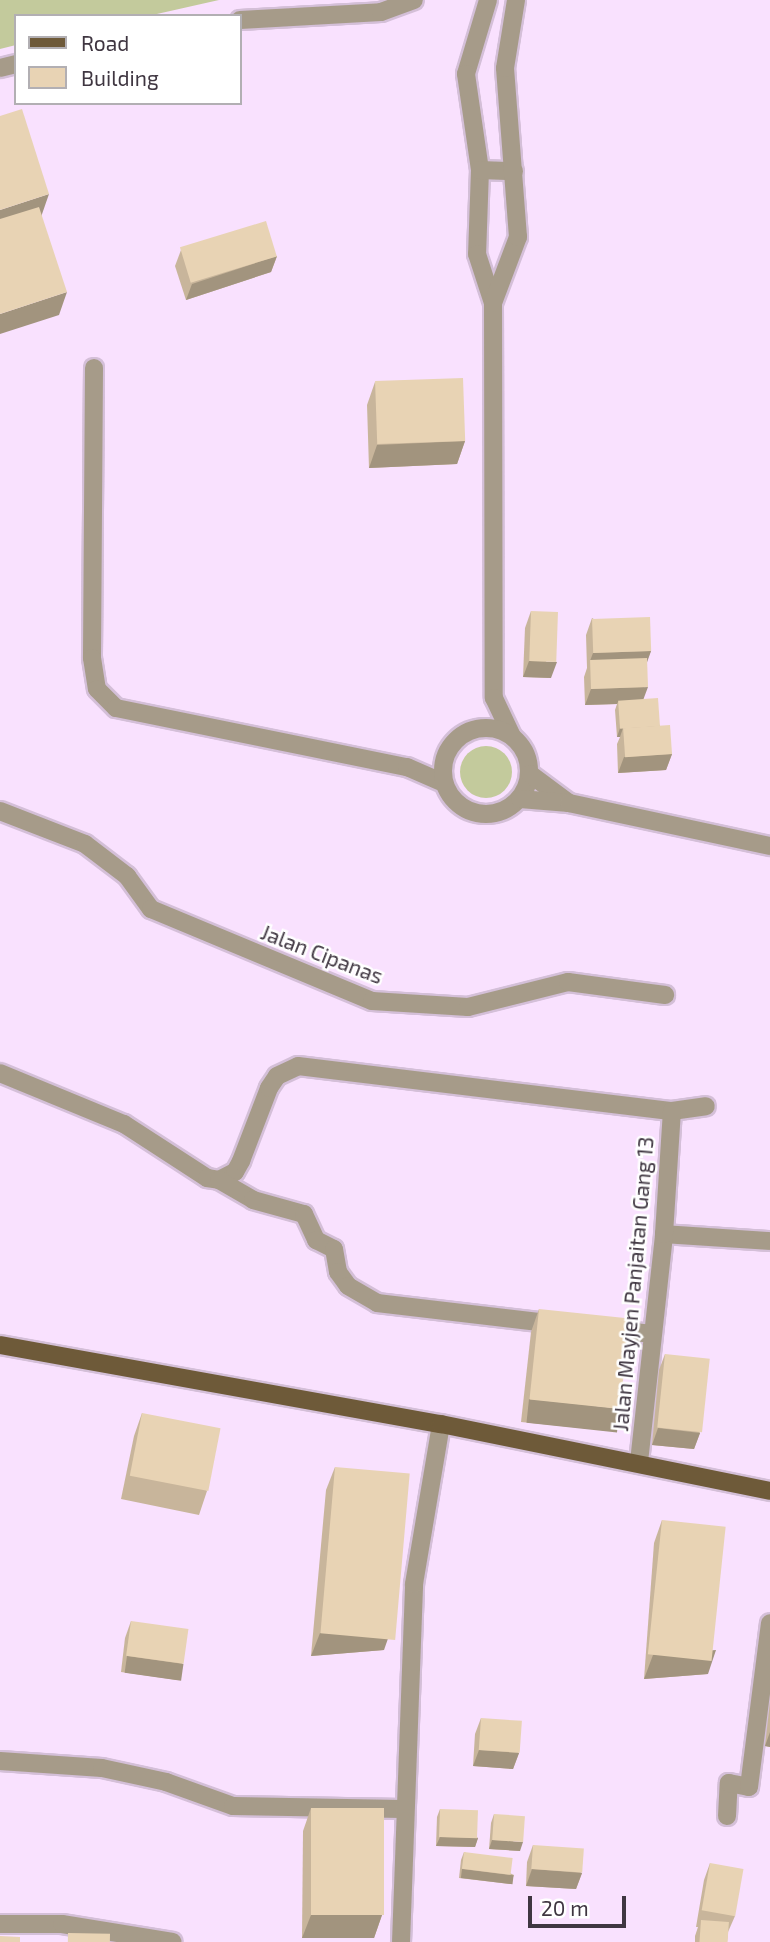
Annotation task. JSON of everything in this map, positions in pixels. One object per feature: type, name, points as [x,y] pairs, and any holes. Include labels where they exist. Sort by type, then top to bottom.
[{"type":"main road","points":[[0,1345],[441,1424],[639,1462],[770,1491]]},
{"type":"street","points":[[242,20],[381,12],[414,0]]},
{"type":"street","points":[[488,0],[466,74],[480,170],[477,254],[493,303],[494,698],[512,736]]},
{"type":"street","points":[[493,303],[517,237],[505,68],[516,0]]},
{"type":"street","points":[[480,170],[514,171]]},
{"type":"street","points":[[94,368],[92,659],[97,689],[116,708],[407,767],[444,783],[459,805],[484,815],[498,814],[520,799],[530,774]]},
{"type":"street","points":[[444,783],[446,757],[453,745],[475,729],[494,698]]},
{"type":"street","points":[[475,729],[500,730],[512,736],[522,746],[530,774],[569,803]]},
{"type":"street","points":[[407,767],[446,757]]},
{"type":"street","points":[[520,799],[569,803],[770,846]]},
{"type":"street","name":"Jalan Cipanas","points":[[0,811],[85,844],[127,876],[150,909],[372,1002],[468,1007],[568,982],[666,995]]},
{"type":"street","points":[[219,1180],[234,1172],[241,1161],[277,1076],[298,1066],[672,1111],[706,1106]]},
{"type":"street","points":[[0,1073],[124,1124],[207,1178],[219,1180],[253,1200],[304,1214],[316,1240],[334,1249],[338,1272],[348,1286],[377,1303],[653,1334]]},
{"type":"street","name":"Jalan Mayjen Panjaitan Gang 13","points":[[639,1462],[664,1234],[672,1111]]},
{"type":"street","points":[[664,1234],[770,1241]]},
{"type":"street","points":[[401,1942],[402,1809],[414,1584],[441,1424]]},
{"type":"street","points":[[727,1816],[730,1783],[749,1787],[770,1623]]},
{"type":"street","points":[[0,1761],[102,1768],[166,1782],[233,1806],[402,1809]]},
{"type":"street","points":[[0,1924],[62,1924],[173,1942]]},
{"type":"green space","points":[[0,0],[219,0],[157,14],[14,14],[14,46],[0,49]]},
{"type":"green space","points":[[486,746],[496,748],[504,754],[510,762],[510,782],[504,790],[496,796],[486,798],[476,796],[468,790],[462,782],[460,772],[462,762],[468,754],[476,748]]},
{"type":"building","points":[[22,109],[49,194],[0,210],[0,116]]},
{"type":"building","points":[[39,207],[67,292],[0,314],[0,219]]},
{"type":"building","points":[[266,221],[277,256],[191,283],[180,247]]},
{"type":"building","points":[[463,378],[465,441],[377,444],[375,381]]},
{"type":"building","points":[[531,611],[558,612],[556,662],[529,661]]},
{"type":"building","points":[[650,617],[651,651],[593,653],[592,619]]},
{"type":"building","points":[[647,658],[648,687],[591,689],[590,660]]},
{"type":"building","points":[[658,698],[660,726],[620,729],[618,701]]},
{"type":"building","points":[[670,725],[672,754],[625,757],[623,728]]},
{"type":"building","points":[[539,1309],[630,1319],[620,1409],[529,1400]]},
{"type":"building","points":[[665,1354],[710,1359],[702,1432],[657,1428]]},
{"type":"building","points":[[142,1413],[221,1428],[208,1491],[130,1476]]},
{"type":"building","points":[[335,1467],[410,1474],[395,1640],[320,1633]]},
{"type":"building","points":[[662,1520],[726,1527],[712,1661],[648,1654]]},
{"type":"building","points":[[131,1621],[188,1629],[184,1664],[126,1656]]},
{"type":"building","points":[[481,1718],[522,1721],[520,1753],[479,1750]]},
{"type":"building","points":[[311,1808],[384,1808],[384,1915],[311,1915]]},
{"type":"building","points":[[440,1809],[478,1810],[477,1838],[439,1837]]},
{"type":"building","points":[[494,1814],[525,1816],[523,1842],[492,1840]]},
{"type":"building","points":[[533,1845],[584,1849],[582,1872],[531,1869]]},
{"type":"building","points":[[464,1852],[513,1858],[511,1875],[462,1869]]},
{"type":"building","points":[[710,1863],[743,1869],[735,1916],[702,1910]]},
{"type":"building","points":[[701,1920],[729,1922],[728,1942],[699,1942]]},
{"type":"building","points":[[68,1933],[110,1934],[110,1942],[68,1942]]},
{"type":"building","points":[[0,1936],[20,1937],[20,1942],[0,1942]]}]
